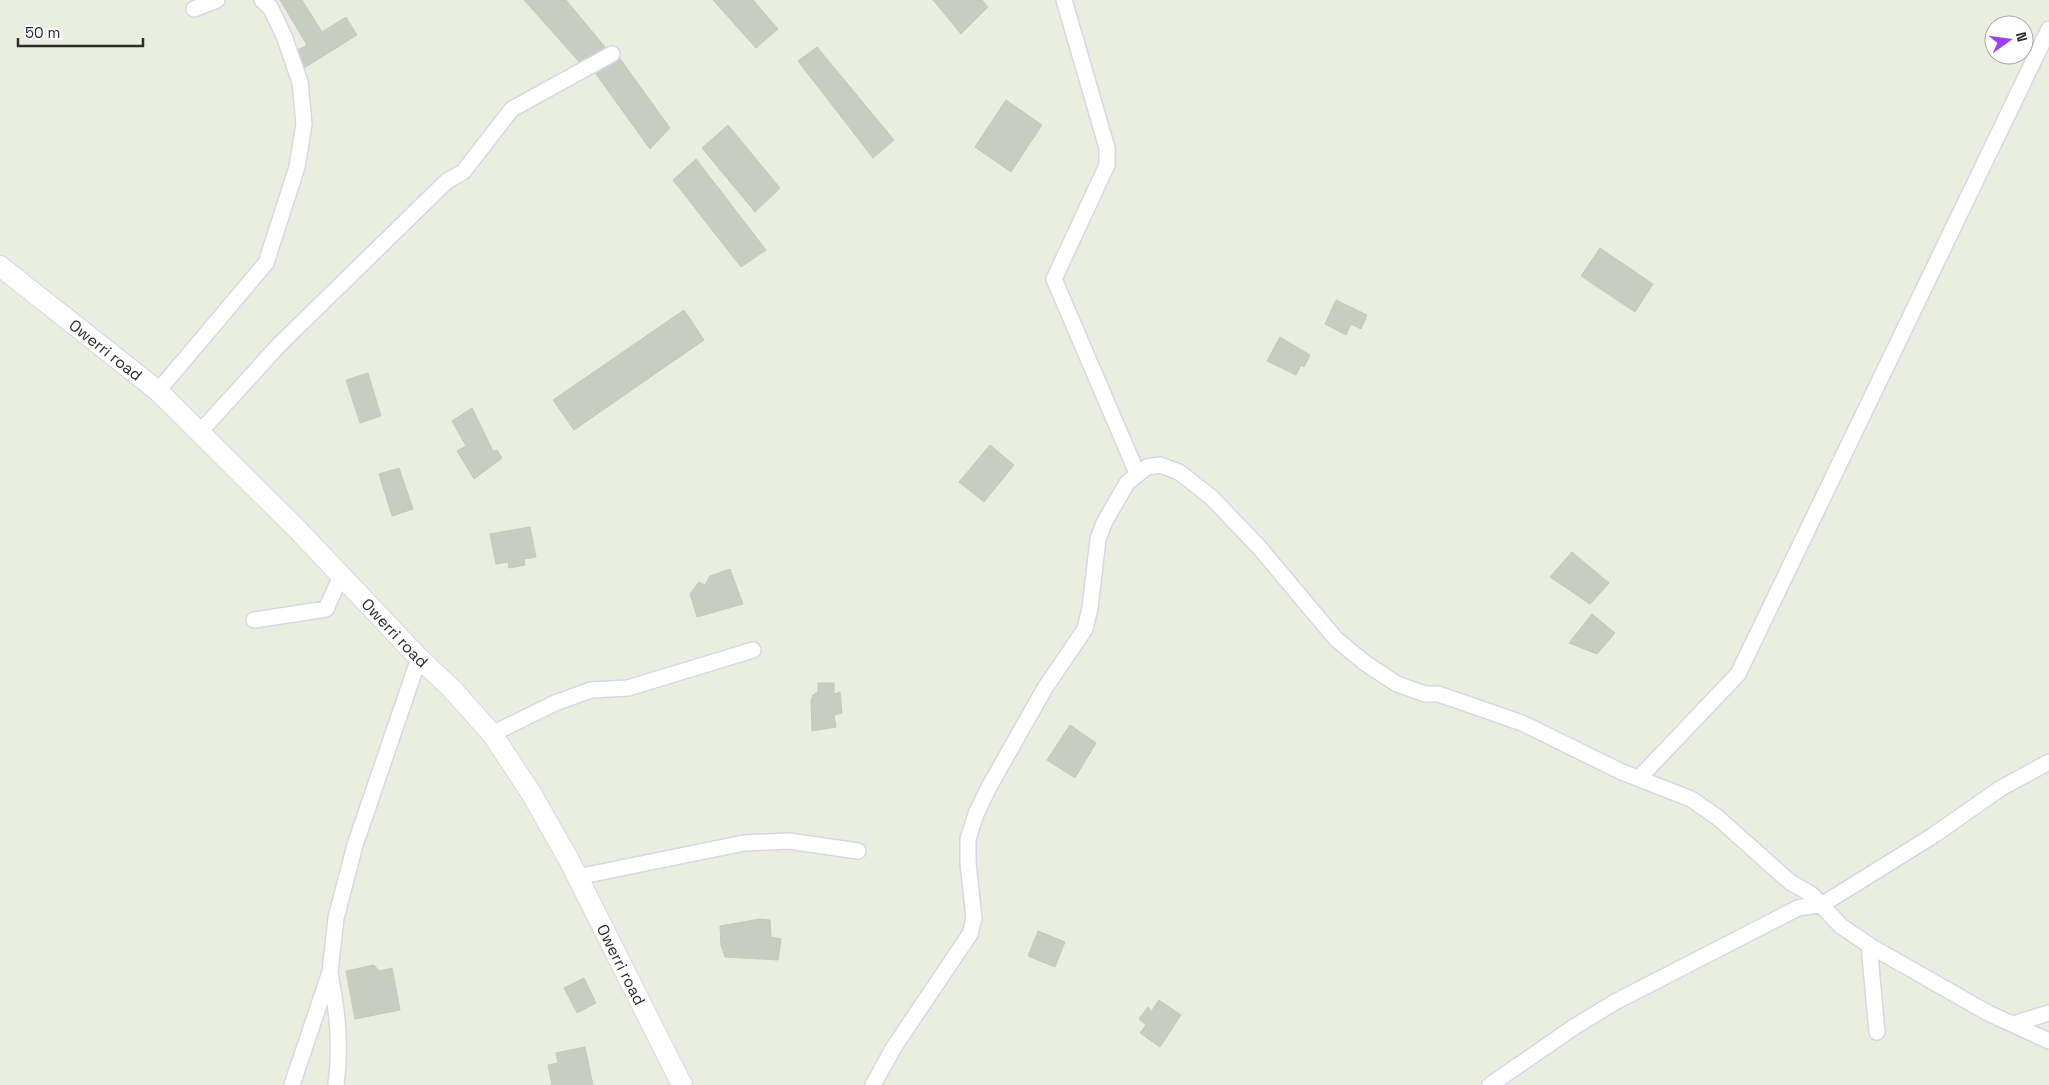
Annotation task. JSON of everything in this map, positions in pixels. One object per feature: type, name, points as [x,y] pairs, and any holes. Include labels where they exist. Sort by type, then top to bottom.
[{"type":"main road","name":"Owerri road","points":[[0,266],[158,391],[298,530],[419,658],[452,689],[492,734],[531,793],[577,877],[682,1085]]},
{"type":"street","points":[[194,9],[217,0]]},
{"type":"street","points":[[158,391],[266,263],[297,168],[304,124],[300,82],[284,36],[270,7],[262,0]]},
{"type":"street","points":[[1064,0],[1108,148],[1107,165],[1054,278],[1137,473]]},
{"type":"street","points":[[1639,778],[1738,674],[2049,28]]},
{"type":"street","points":[[199,433],[279,345],[447,181],[463,172],[512,109],[612,54]]},
{"type":"street","points":[[873,1085],[894,1047],[970,934],[974,918],[968,864],[968,839],[976,814],[989,787],[1045,688],[1085,629],[1090,608],[1098,539],[1118,498],[1137,473],[1147,467],[1160,465],[1180,472],[1211,497],[1258,546],[1336,639],[1365,663],[1397,684],[1424,694],[1438,694],[1522,723],[1562,744],[1691,799],[1717,817],[1790,882],[1811,894],[1841,926],[1869,945],[1988,1013],[2049,1040]]},
{"type":"street","points":[[254,620],[326,609],[341,576]]},
{"type":"street","points":[[492,734],[555,703],[591,690],[628,688],[753,650]]},
{"type":"street","points":[[292,1085],[330,972],[336,918],[355,845],[419,658]]},
{"type":"street","points":[[1490,1085],[1574,1026],[1615,1002],[1798,908],[1822,904],[1926,840],[2001,788],[2049,762]]},
{"type":"street","points":[[577,877],[744,843],[789,841],[858,851]]},
{"type":"street","points":[[1798,908],[1811,894]]},
{"type":"street","points":[[1869,945],[1877,1032]]},
{"type":"street","points":[[330,972],[336,1001],[339,1034],[336,1085]]},
{"type":"street","points":[[2013,1024],[2049,1013]]},
{"type":"building","points":[[280,0],[302,0],[322,32],[346,17],[357,35],[304,68],[294,52],[307,45]]},
{"type":"building","points":[[524,0],[566,0],[605,47],[581,64]]},
{"type":"building","points":[[713,0],[753,0],[778,29],[756,48]]},
{"type":"building","points":[[933,0],[982,0],[988,7],[961,34]]},
{"type":"building","points":[[817,47],[894,140],[873,158],[798,61]]},
{"type":"building","points":[[618,56],[670,128],[650,149],[596,74]]},
{"type":"building","points":[[1006,100],[1042,125],[1011,172],[975,147]]},
{"type":"building","points":[[728,125],[780,188],[755,212],[702,148]]},
{"type":"building","points":[[696,159],[766,250],[741,267],[673,180]]},
{"type":"building","points":[[1600,248],[1653,284],[1635,312],[1581,276]]},
{"type":"building","points":[[1336,300],[1367,315],[1361,329],[1351,324],[1346,335],[1325,324]]},
{"type":"building","points":[[684,310],[704,340],[574,430],[553,400]]},
{"type":"building","points":[[1280,337],[1310,355],[1304,367],[1301,365],[1296,375],[1267,361]]},
{"type":"building","points":[[368,373],[381,416],[360,423],[346,380]]},
{"type":"building","points":[[472,408],[493,451],[497,450],[502,458],[474,479],[457,451],[466,446],[452,421]]},
{"type":"building","points":[[990,445],[1014,465],[984,502],[959,482]]},
{"type":"building","points":[[399,468],[413,509],[392,516],[379,474]]},
{"type":"building","points":[[530,527],[536,557],[524,559],[525,565],[509,568],[508,562],[496,564],[490,534]]},
{"type":"building","points":[[1572,552],[1609,583],[1590,604],[1550,577]]},
{"type":"building","points":[[730,569],[743,604],[697,617],[690,594],[699,582],[705,585],[710,576]]},
{"type":"building","points":[[1592,614],[1615,633],[1597,654],[1569,643]]},
{"type":"building","points":[[818,683],[834,683],[834,694],[840,692],[842,713],[834,715],[836,727],[812,731],[811,701],[813,695],[818,692]]},
{"type":"building","points":[[1070,725],[1096,743],[1075,778],[1047,760]]},
{"type":"building","points":[[760,919],[770,920],[771,937],[781,939],[778,960],[725,957],[721,945],[720,926]]},
{"type":"building","points":[[1038,931],[1065,942],[1055,967],[1028,956]]},
{"type":"building","points":[[374,965],[379,971],[392,968],[400,1010],[355,1019],[346,971]]},
{"type":"building","points":[[584,978],[596,1003],[577,1013],[564,988]]},
{"type":"building","points":[[1159,1000],[1181,1015],[1160,1047],[1140,1033],[1146,1025],[1139,1019],[1148,1007],[1151,1012]]},
{"type":"building","points":[[585,1047],[593,1085],[552,1085],[548,1065],[558,1063],[556,1053]]}]
